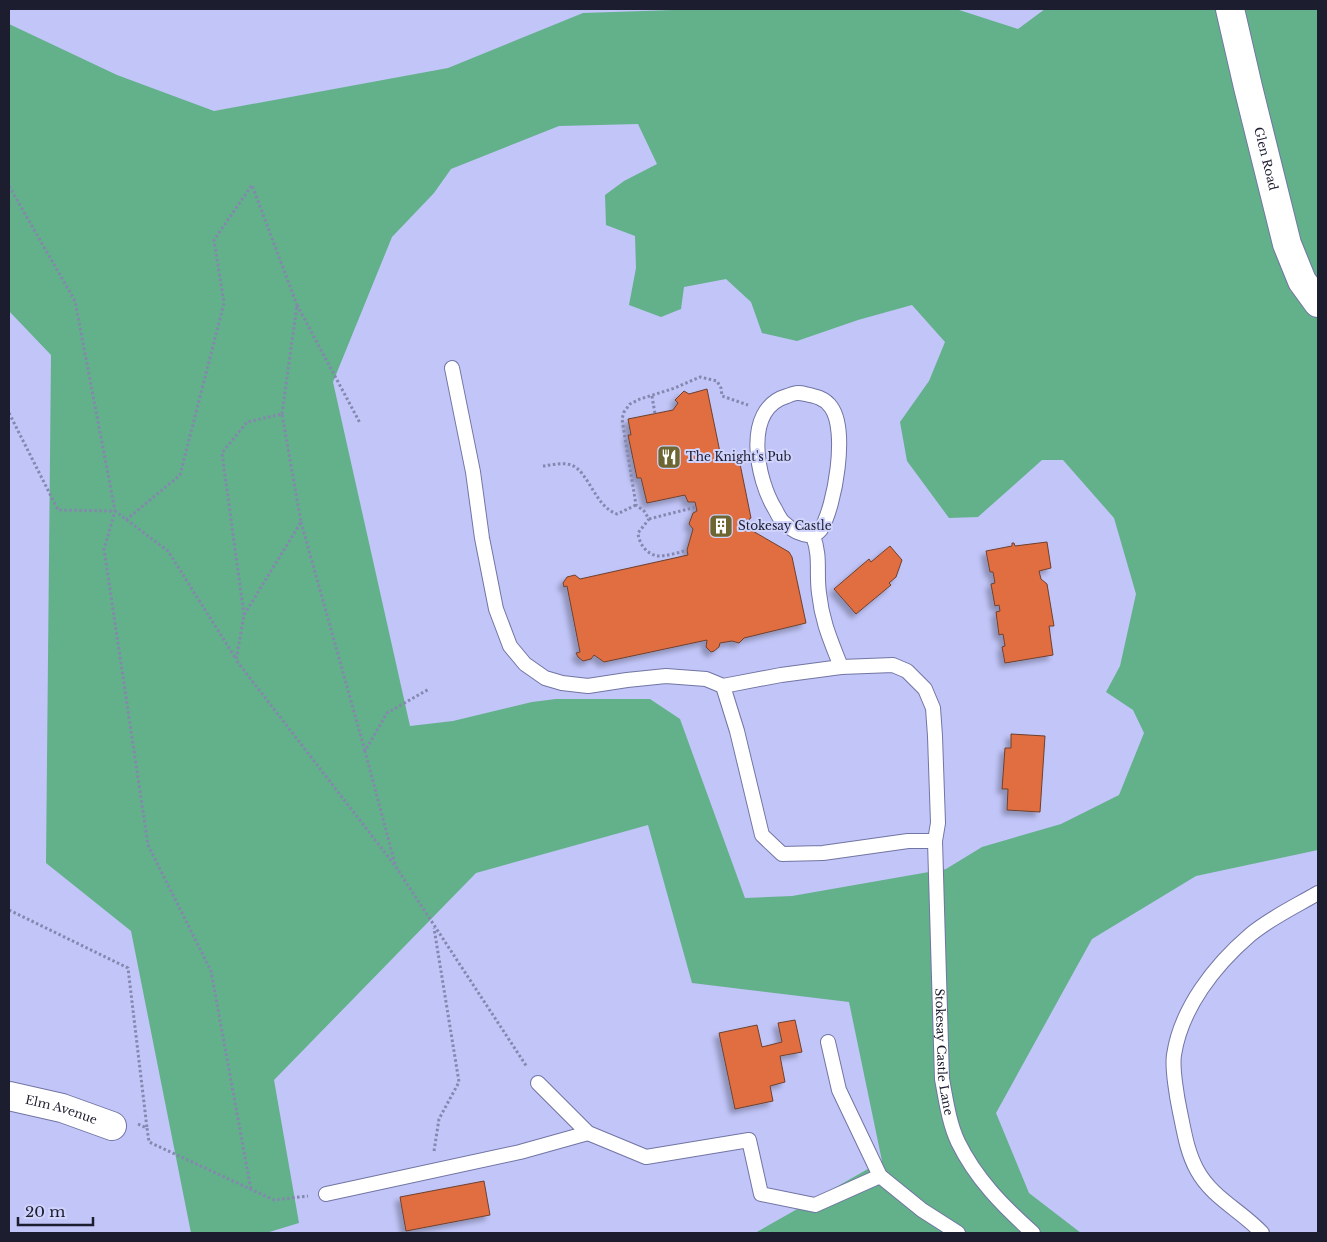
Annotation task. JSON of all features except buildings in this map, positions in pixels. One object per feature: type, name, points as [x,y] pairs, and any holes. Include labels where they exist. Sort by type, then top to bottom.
[{"type":"street","name":"Glen Road","points":[[1230,9],[1286,244],[1302,280],[1318,303]]},
{"type":"street","name":"Elm Avenue","points":[[9,1096],[62,1108],[112,1126]]},
{"type":"lane","points":[[452,368],[473,472],[482,538],[496,609],[510,646],[525,664],[544,678],[562,683],[588,686],[666,676],[706,679],[723,686],[737,731],[762,835],[782,854],[823,853],[908,841],[935,841]]},
{"type":"lane","points":[[798,392],[820,397],[832,407],[840,430],[840,450],[827,516],[821,530],[813,536],[801,535],[782,522],[770,501],[760,473],[757,448],[760,423],[766,410],[780,398],[798,392]]},
{"type":"lane","points":[[813,536],[818,549],[818,591],[824,624],[841,667]]},
{"type":"lane","name":"Stokesay Castle Lane","points":[[723,686],[781,675],[841,667],[893,665],[907,671],[925,688],[933,708],[935,736],[938,823],[935,841],[942,1079],[949,1114],[958,1141],[979,1178],[1014,1216],[1033,1233]]},
{"type":"lane","points":[[1262,1233],[1210,1189],[1196,1170],[1188,1148],[1178,1105],[1173,1057],[1180,1028],[1192,1003],[1214,972],[1251,935],[1285,912],[1318,894]]},
{"type":"lane","points":[[828,1042],[839,1090],[880,1176],[922,1210],[958,1233]]},
{"type":"lane","points":[[538,1084],[588,1133],[646,1158],[749,1140],[761,1194],[815,1205],[880,1176]]},
{"type":"lane","points":[[326,1194],[520,1152],[588,1133]]},
{"type":"path","points":[[126,520],[180,475],[224,303],[214,240],[252,185],[297,306],[360,423]]},
{"type":"path","points":[[9,186],[75,301],[115,511],[104,549],[148,845],[211,971],[251,1190]]},
{"type":"path","points":[[297,306],[282,414],[301,522],[396,867]]},
{"type":"path","points":[[649,519],[644,511],[636,505],[622,419],[624,412],[630,404],[700,377],[717,381],[721,388],[722,396],[766,410]]},
{"type":"path","points":[[652,396],[655,414]]},
{"type":"path","points":[[9,413],[58,510],[115,511],[168,552],[236,660],[396,867],[538,1084]]},
{"type":"path","points":[[236,660],[244,615],[222,453],[247,422],[282,414]]},
{"type":"path","points":[[543,466],[567,464],[576,467],[602,504],[611,512],[617,514],[636,505]]},
{"type":"path","points":[[684,551],[659,556],[650,553],[638,540],[638,533],[649,519],[696,507]]},
{"type":"path","points":[[244,615],[301,522]]},
{"type":"path","points":[[365,752],[387,713],[429,689]]},
{"type":"path","points":[[9,910],[128,968],[149,1142],[274,1200],[326,1194]]},
{"type":"path","points":[[431,1172],[439,1118],[459,1082],[434,926]]},
{"type":"path","points":[[112,1126],[128,1119],[147,1128]]},
{"type":"green space","points":[[703,9],[956,9],[1018,29],[1045,9],[1318,9],[1318,850],[1196,876],[1092,939],[996,1113],[1029,1193],[1081,1233],[755,1233],[882,1161],[849,1002],[692,983],[648,825],[476,873],[274,1080],[299,1223],[266,1233],[191,1233],[131,931],[46,863],[51,355],[9,311],[9,24],[117,75],[214,111],[448,68],[583,13]],"holes":[[[638,124],[657,164],[624,181],[605,195],[606,225],[635,236],[636,268],[629,305],[661,317],[681,309],[684,287],[726,279],[751,302],[762,333],[797,341],[858,320],[912,305],[945,342],[929,381],[900,422],[907,461],[949,518],[978,517],[1042,460],[1063,460],[1114,518],[1136,594],[1120,666],[1106,692],[1133,710],[1144,733],[1119,795],[1061,824],[982,847],[946,869],[792,896],[745,898],[680,719],[650,699],[556,699],[532,702],[453,721],[410,726],[333,382],[392,237],[434,193],[451,169],[559,126]]]},
{"type":"place","name":"The Knight's Pub","points":[[669,457]]},
{"type":"place","name":"Stokesay Castle","points":[[721,526]]}]
